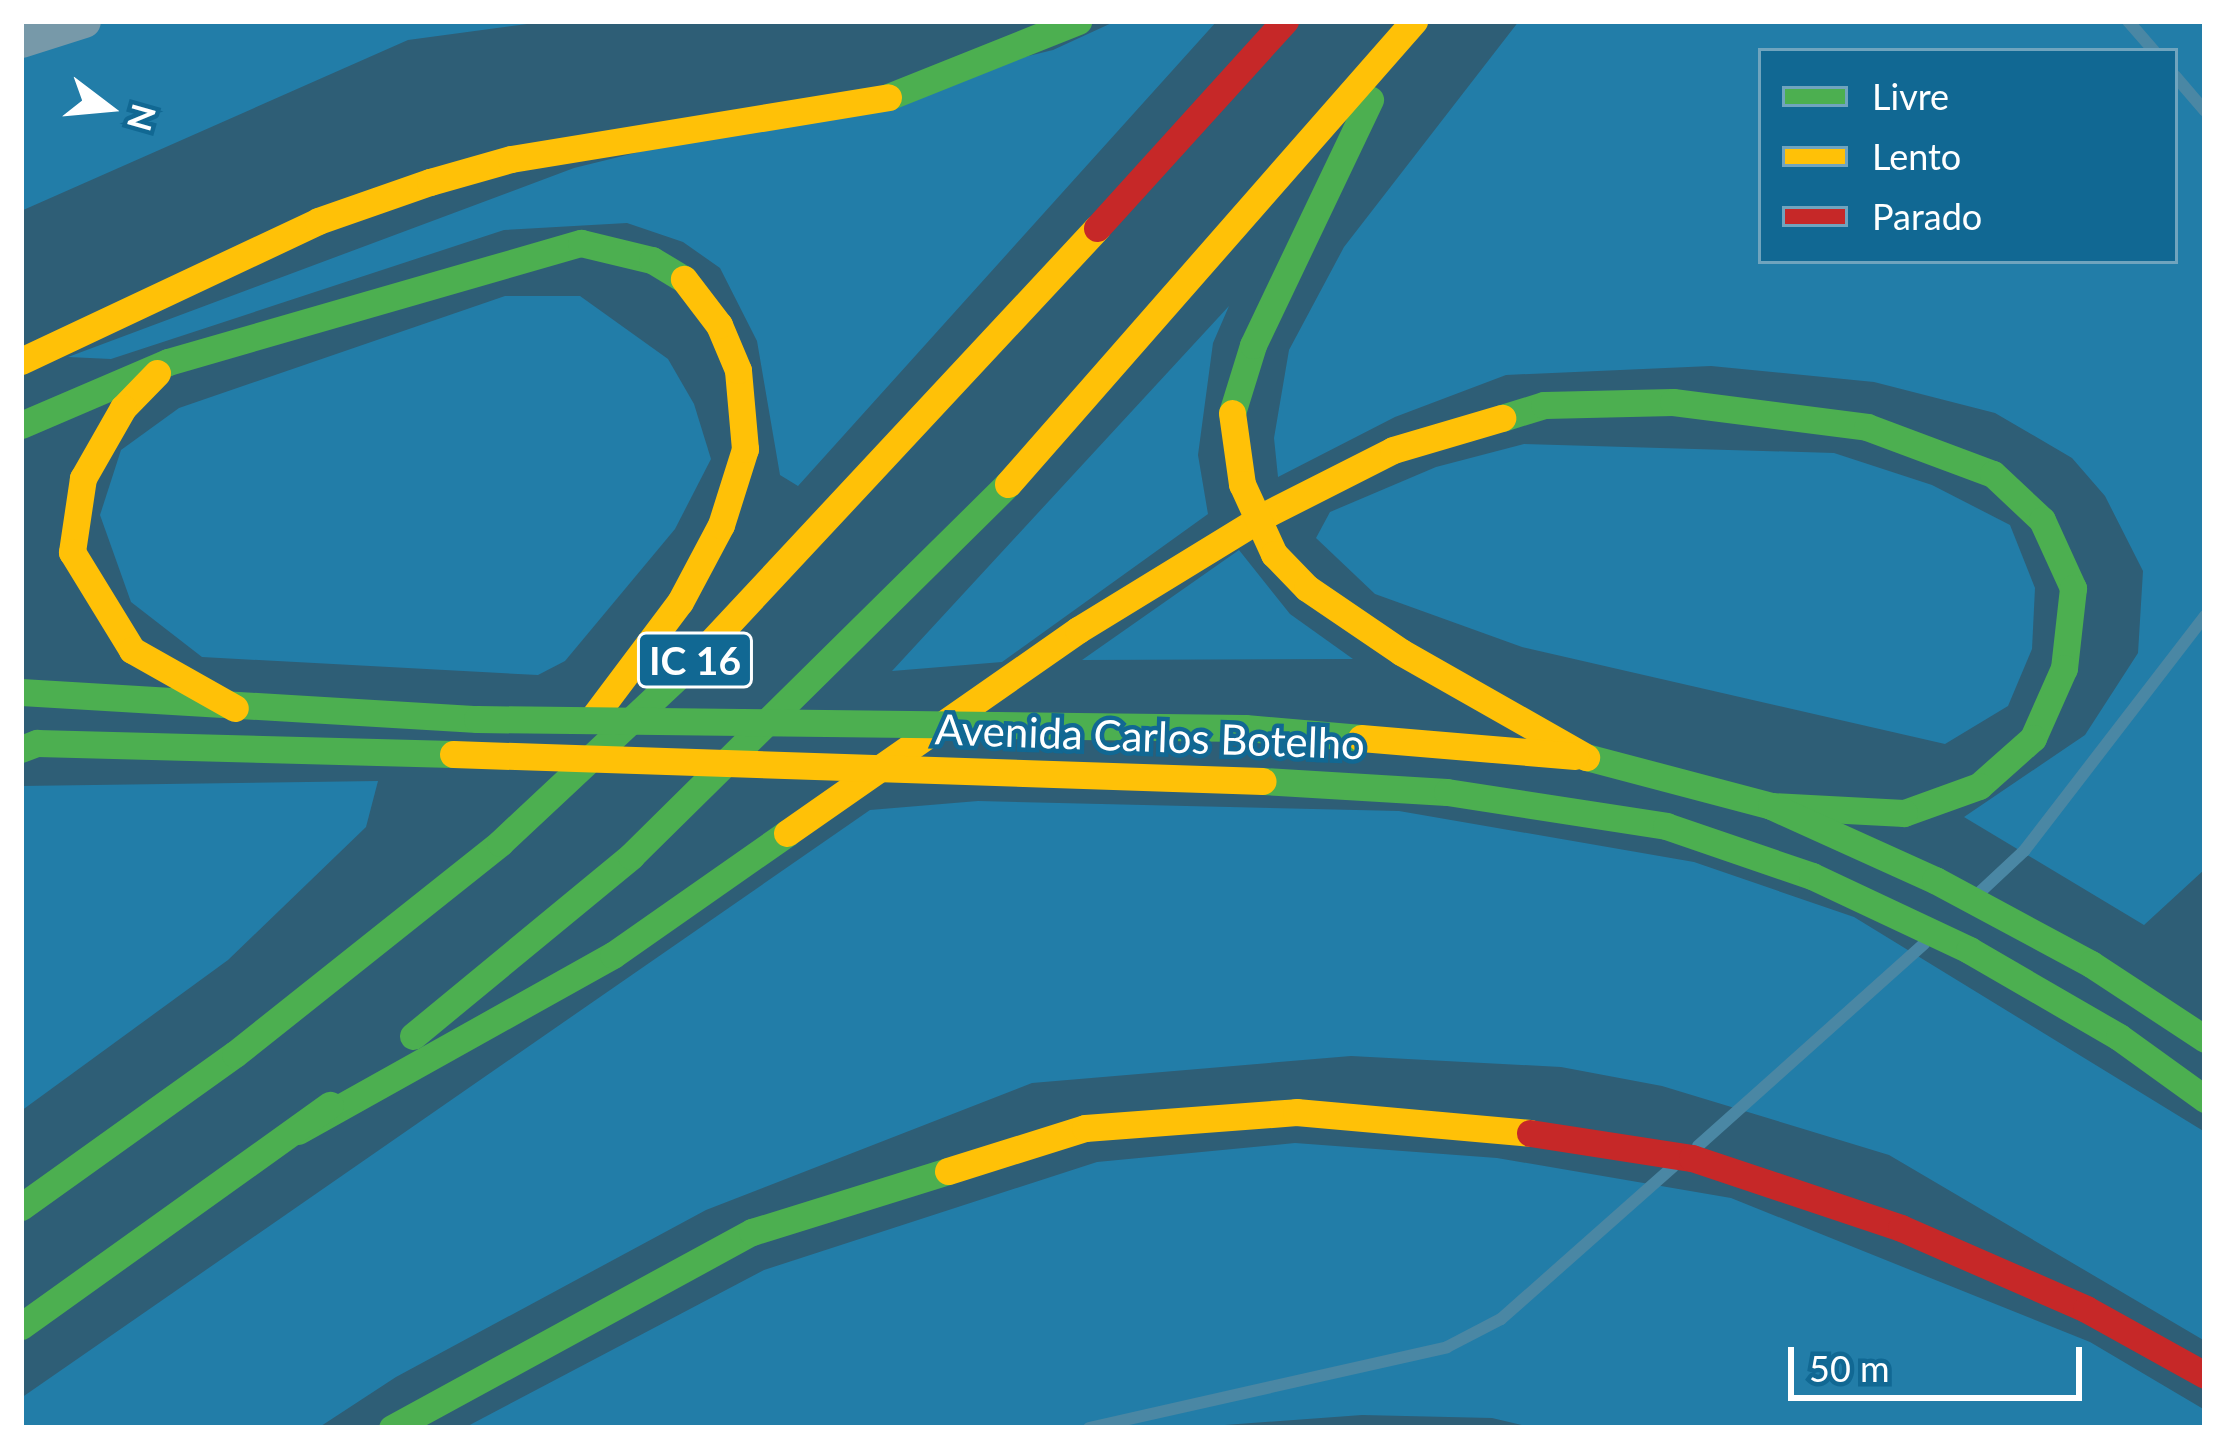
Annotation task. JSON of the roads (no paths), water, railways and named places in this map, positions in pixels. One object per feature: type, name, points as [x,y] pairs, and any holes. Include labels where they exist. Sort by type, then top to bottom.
[{"type":"main road","points":[[21,362],[319,221],[430,182],[511,159],[894,96],[1078,21]]},
{"type":"main road","name":"IC 16","points":[[21,1207],[235,1054],[500,843],[745,614],[1285,21]]},
{"type":"main road","points":[[1408,28],[1253,345],[1232,413],[1242,484],[1274,554],[1307,588],[1401,652],[1586,757]]},
{"type":"main road","name":"IC 16","points":[[21,1326],[298,1131],[631,856],[831,667],[1002,490],[1408,28]]},
{"type":"main road","points":[[21,425],[168,362],[581,243],[652,260],[686,280],[719,325],[738,370],[745,449],[721,525],[680,602],[500,843]]},
{"type":"main road","points":[[168,362],[122,408],[83,478],[73,552],[132,650],[235,708]]},
{"type":"main road","points":[[298,1131],[613,955],[1078,630],[1267,514],[1393,450],[1544,405],[1673,402],[1868,427],[1993,474],[2042,520],[2073,588],[2065,668],[2033,738],[1979,786],[1904,813],[1771,806]]},
{"type":"main road","name":"Avenida Carlos Botelho","points":[[21,692],[477,719],[1246,728],[1586,757],[1771,806],[1990,908],[2205,1039]]},
{"type":"main road","name":"Avenida Carlos Botelho","points":[[21,749],[37,743],[1334,783],[1646,823],[1812,876],[1949,940],[2119,1037],[2205,1100]]},
{"type":"main road","points":[[392,1428],[752,1232],[1085,1128],[1296,1112],[1487,1126],[1692,1158],[1900,1228],[2086,1309],[2205,1375]]},
{"type":"street","points":[[21,41],[84,21]]},
{"type":"waterway","points":[[2128,21],[2151,48]]},
{"type":"waterway","points":[[2178,80],[2205,111]]},
{"type":"waterway","points":[[1979,893],[2024,851],[2205,616]]},
{"type":"waterway","points":[[1698,1146],[1924,944]]},
{"type":"waterway","points":[[1089,1428],[1447,1347],[1501,1319],[1673,1167]]}]
